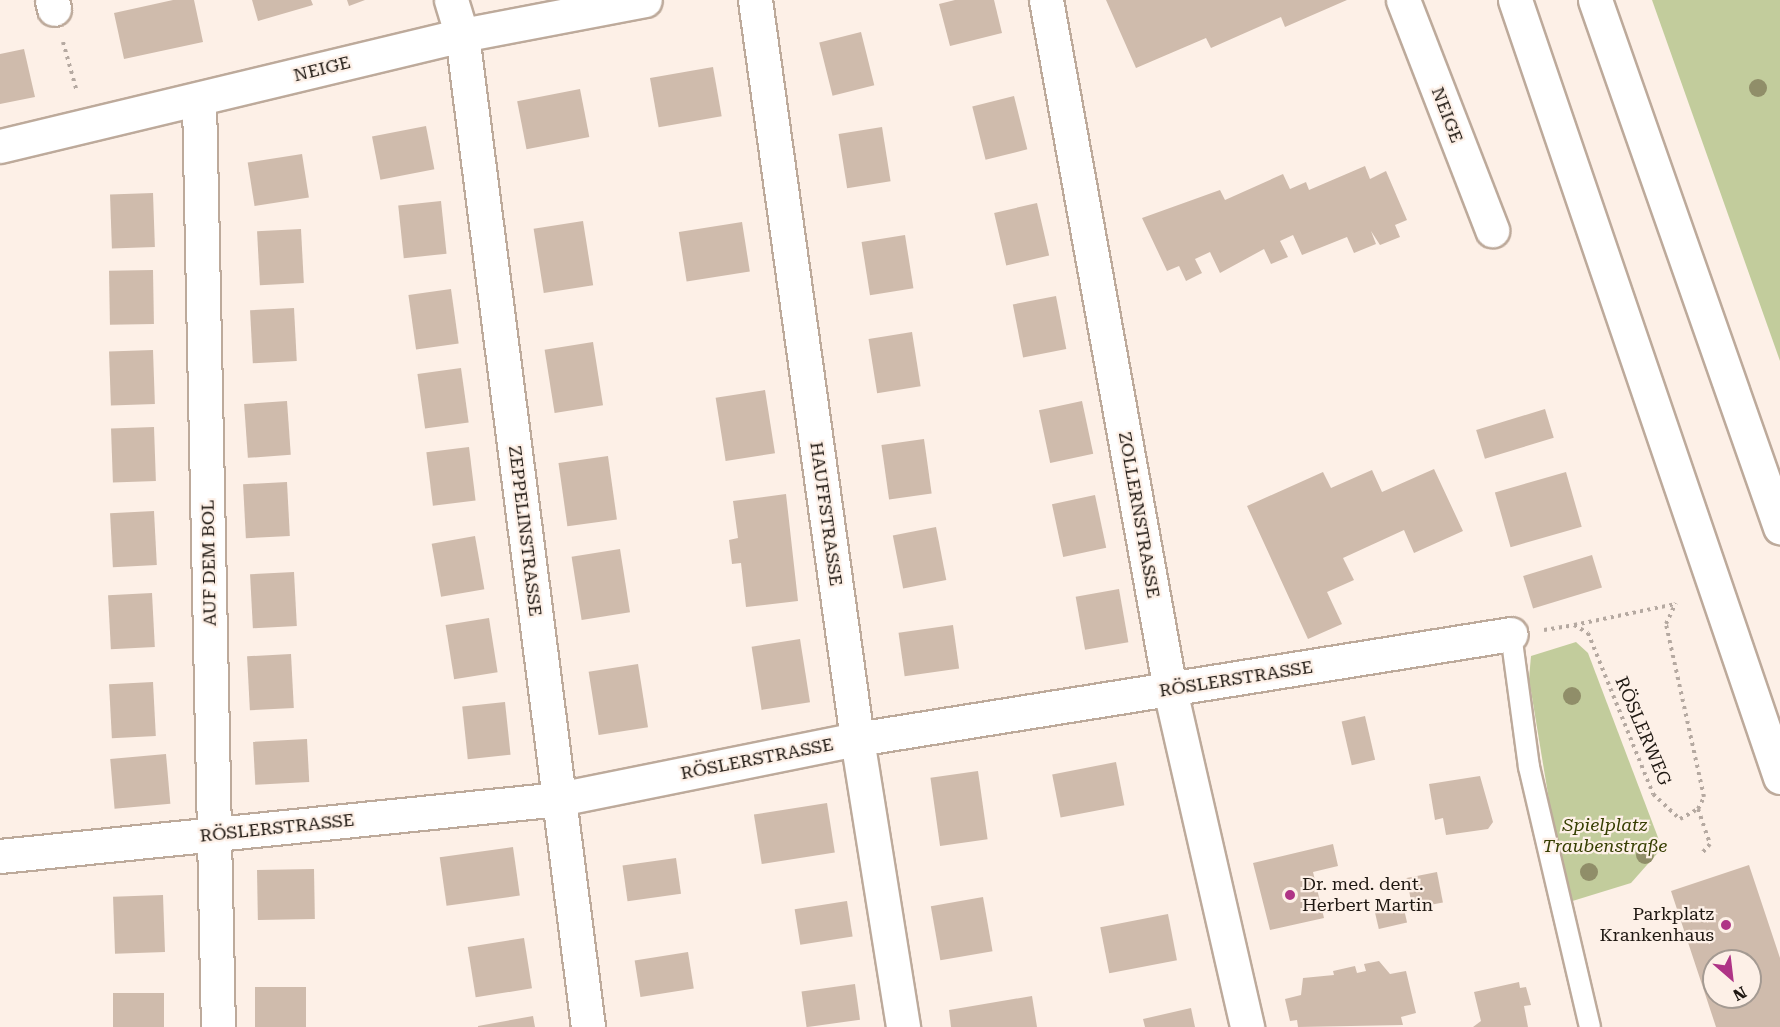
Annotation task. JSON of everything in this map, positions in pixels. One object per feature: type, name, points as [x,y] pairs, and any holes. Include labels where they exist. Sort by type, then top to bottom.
[{"type":"main road","name":"ZEPPELINSTRASSE","points":[[451,0],[462,35],[588,1027]]},
{"type":"main road","name":"NEIGE","points":[[0,146],[462,35],[645,0]]},
{"type":"main road","name":"HAUFFSTRASSE","points":[[755,0],[857,739],[903,1027]]},
{"type":"main road","name":"ZOLLERNSTRASSE","points":[[1046,0],[1170,690],[1247,1027]]},
{"type":"main road","name":"NEIGE","points":[[1403,0],[1492,230]]},
{"type":"main road","points":[[1515,0],[1780,777]]},
{"type":"main road","points":[[1595,0],[1780,527]]},
{"type":"main road","name":"AUF DEM BOL","points":[[199,100],[218,1027]]},
{"type":"main road","name":"RÖSLERSTRASSE","points":[[0,856],[559,799],[857,739],[1511,634]]},
{"type":"lane","points":[[1511,634],[1529,767],[1590,1027]]},
{"type":"path","points":[[53,4],[87,126]]},
{"type":"path","name":"RÖSLERWEG","points":[[1676,603],[1666,624],[1702,779],[1704,797],[1698,809],[1680,819],[1653,794],[1588,633],[1574,625],[1676,603]]},
{"type":"path","points":[[1511,634],[1574,625]]},
{"type":"path","points":[[1698,809],[1710,844],[1703,852]]},
{"type":"green space","points":[[1652,0],[1780,0],[1780,361]]},
{"type":"green space","name":"Spielplatz Traubenstraße","points":[[1576,642],[1588,653],[1662,848],[1631,883],[1566,903],[1529,679],[1531,656]]},
{"type":"building","points":[[173,0],[194,0],[203,42],[124,59],[114,13]]},
{"type":"building","points":[[252,0],[311,0],[313,5],[258,21]]},
{"type":"building","points":[[347,0],[365,0],[349,6]]},
{"type":"building","points":[[955,0],[994,0],[1002,33],[950,46],[939,4]]},
{"type":"building","points":[[1106,0],[1347,0],[1285,27],[1281,17],[1211,48],[1206,38],[1136,68]]},
{"type":"building","points":[[861,32],[874,85],[833,96],[819,42]]},
{"type":"building","points":[[24,49],[35,97],[0,104],[0,54]]},
{"type":"building","points":[[713,67],[722,116],[659,127],[650,78]]},
{"type":"building","points":[[580,89],[589,137],[527,149],[517,101]]},
{"type":"building","points":[[1014,96],[1027,149],[986,160],[972,106]]},
{"type":"building","points":[[426,126],[434,169],[380,180],[372,136]]},
{"type":"building","points":[[882,127],[891,181],[847,188],[839,134]]},
{"type":"building","points":[[302,154],[309,197],[255,206],[248,163]]},
{"type":"building","points":[[1365,166],[1370,179],[1386,171],[1407,220],[1395,225],[1400,237],[1380,245],[1371,231],[1376,244],[1354,253],[1347,237],[1302,255],[1293,235],[1280,241],[1288,257],[1271,264],[1264,249],[1220,273],[1210,252],[1195,259],[1202,273],[1186,281],[1179,266],[1167,271],[1142,218],[1220,190],[1225,200],[1283,174],[1290,189],[1306,182],[1309,190]]},
{"type":"building","points":[[153,193],[155,247],[112,248],[110,195]]},
{"type":"building","points":[[441,201],[447,254],[404,258],[398,205]]},
{"type":"building","points":[[1037,203],[1049,256],[1006,266],[994,213]]},
{"type":"building","points":[[583,221],[593,285],[544,293],[534,229]]},
{"type":"building","points":[[742,222],[750,271],[687,281],[679,232]]},
{"type":"building","points":[[301,229],[304,283],[260,285],[257,231]]},
{"type":"building","points":[[905,235],[913,288],[870,295],[862,242]]},
{"type":"building","points":[[153,270],[154,324],[110,325],[109,271]]},
{"type":"building","points":[[451,289],[459,343],[416,349],[408,295]]},
{"type":"building","points":[[1056,296],[1066,349],[1023,357],[1013,304]]},
{"type":"building","points":[[294,308],[297,361],[253,363],[250,310]]},
{"type":"building","points":[[912,332],[921,386],[877,393],[869,339]]},
{"type":"building","points":[[593,342],[603,405],[555,413],[545,350]]},
{"type":"building","points":[[153,350],[155,404],[111,406],[109,352]]},
{"type":"building","points":[[461,368],[469,422],[425,429],[417,374]]},
{"type":"building","points":[[765,390],[775,453],[726,461],[716,398]]},
{"type":"building","points":[[287,401],[291,455],[248,458],[244,404]]},
{"type":"building","points":[[1082,401],[1093,454],[1050,463],[1039,410]]},
{"type":"building","points":[[1545,409],[1554,438],[1485,459],[1476,430]]},
{"type":"building","points":[[154,427],[156,481],[113,482],[111,429]]},
{"type":"building","points":[[924,439],[932,493],[889,499],[881,445]]},
{"type":"building","points":[[469,447],[476,501],[433,506],[426,452]]},
{"type":"building","points":[[608,456],[617,519],[567,526],[558,463]]},
{"type":"building","points":[[1434,469],[1463,531],[1414,553],[1404,530],[1343,558],[1354,580],[1327,592],[1342,624],[1308,639],[1247,506],[1323,472],[1331,488],[1372,470],[1382,492]]},
{"type":"building","points":[[1566,472],[1582,527],[1511,547],[1495,492]]},
{"type":"building","points":[[287,482],[290,536],[246,538],[243,484]]},
{"type":"building","points":[[786,494],[798,601],[746,607],[741,563],[732,564],[729,540],[738,538],[733,501]]},
{"type":"building","points":[[1095,495],[1106,548],[1063,557],[1052,504]]},
{"type":"building","points":[[154,511],[157,565],[113,567],[110,513]]},
{"type":"building","points":[[936,527],[946,580],[903,588],[893,535]]},
{"type":"building","points":[[475,536],[484,589],[441,597],[432,544]]},
{"type":"building","points":[[620,549],[630,612],[582,620],[572,557]]},
{"type":"building","points":[[1592,555],[1602,588],[1533,609],[1523,576]]},
{"type":"building","points":[[294,572],[297,626],[253,628],[250,574]]},
{"type":"building","points":[[1119,589],[1128,642],[1085,650],[1076,597]]},
{"type":"building","points":[[152,593],[155,647],[111,649],[108,595]]},
{"type":"building","points":[[489,618],[498,672],[454,679],[446,625]]},
{"type":"building","points":[[953,625],[959,669],[905,676],[899,633]]},
{"type":"building","points":[[800,639],[810,702],[762,710],[752,647]]},
{"type":"building","points":[[291,654],[294,708],[250,710],[247,656]]},
{"type":"building","points":[[638,664],[648,727],[599,735],[589,672]]},
{"type":"building","points":[[153,682],[156,736],[112,738],[109,684]]},
{"type":"building","points":[[505,702],[511,755],[468,759],[462,706]]},
{"type":"building","points":[[1365,716],[1375,760],[1352,765],[1342,721]]},
{"type":"building","points":[[307,739],[309,782],[255,785],[253,742]]},
{"type":"building","points":[[166,754],[170,804],[115,809],[110,759]]},
{"type":"building","points":[[1116,762],[1124,805],[1061,818],[1052,774]]},
{"type":"building","points":[[978,771],[988,839],[940,846],[930,778]]},
{"type":"building","points":[[1480,776],[1493,822],[1488,829],[1446,835],[1443,818],[1435,820],[1429,784]]},
{"type":"building","points":[[827,803],[835,852],[762,864],[754,815]]},
{"type":"building","name":"Dr. med. dent. Herbert Martin","points":[[1333,844],[1338,866],[1313,872],[1324,918],[1270,930],[1253,863]]},
{"type":"building","points":[[513,847],[520,896],[447,906],[440,857]]},
{"type":"building","points":[[676,858],[681,894],[628,901],[623,866]]},
{"type":"building","name":"Parkplatz Krankenhaus","points":[[1749,865],[1780,958],[1780,1027],[1716,1027],[1710,1009],[1762,1009],[1762,949],[1702,949],[1702,985],[1671,891]]},
{"type":"building","points":[[314,869],[315,919],[258,920],[257,870]]},
{"type":"building","points":[[1437,872],[1443,902],[1412,908],[1407,878]]},
{"type":"building","points":[[163,895],[165,952],[115,954],[113,897]]},
{"type":"building","points":[[983,897],[993,951],[940,960],[931,906]]},
{"type":"building","points":[[847,901],[853,937],[800,945],[795,909]]},
{"type":"building","points":[[1403,905],[1407,923],[1379,929],[1375,912]]},
{"type":"building","points":[[1168,914],[1177,960],[1109,973],[1100,927]]},
{"type":"building","points":[[524,938],[532,988],[476,997],[468,947]]},
{"type":"building","points":[[688,952],[694,989],[640,997],[635,960]]},
{"type":"building","points":[[1379,961],[1390,974],[1406,971],[1416,1013],[1401,1017],[1403,1025],[1298,1027],[1297,1020],[1290,1021],[1285,999],[1301,995],[1303,978],[1334,975],[1333,971],[1355,966],[1357,973],[1366,971],[1364,964]]},
{"type":"building","points":[[1519,982],[1520,988],[1526,987],[1531,1005],[1524,1006],[1528,1027],[1473,1027],[1481,1021],[1474,992]]},
{"type":"building","points":[[855,984],[860,1020],[807,1027],[802,992]]},
{"type":"building","points":[[255,987],[306,987],[306,1027],[255,1027]]},
{"type":"building","points":[[113,993],[164,993],[164,1027],[113,1027]]},
{"type":"building","points":[[1032,996],[1037,1027],[951,1027],[949,1010]]},
{"type":"building","points":[[1191,1008],[1195,1027],[1145,1027],[1143,1019]]},
{"type":"building","points":[[533,1016],[535,1027],[478,1027],[478,1026]]},
{"type":"place","name":"Dr. med. dent. Herbert Martin","points":[[1290,895]]},
{"type":"place","name":"Parkplatz Krankenhaus","points":[[1726,925]]}]
